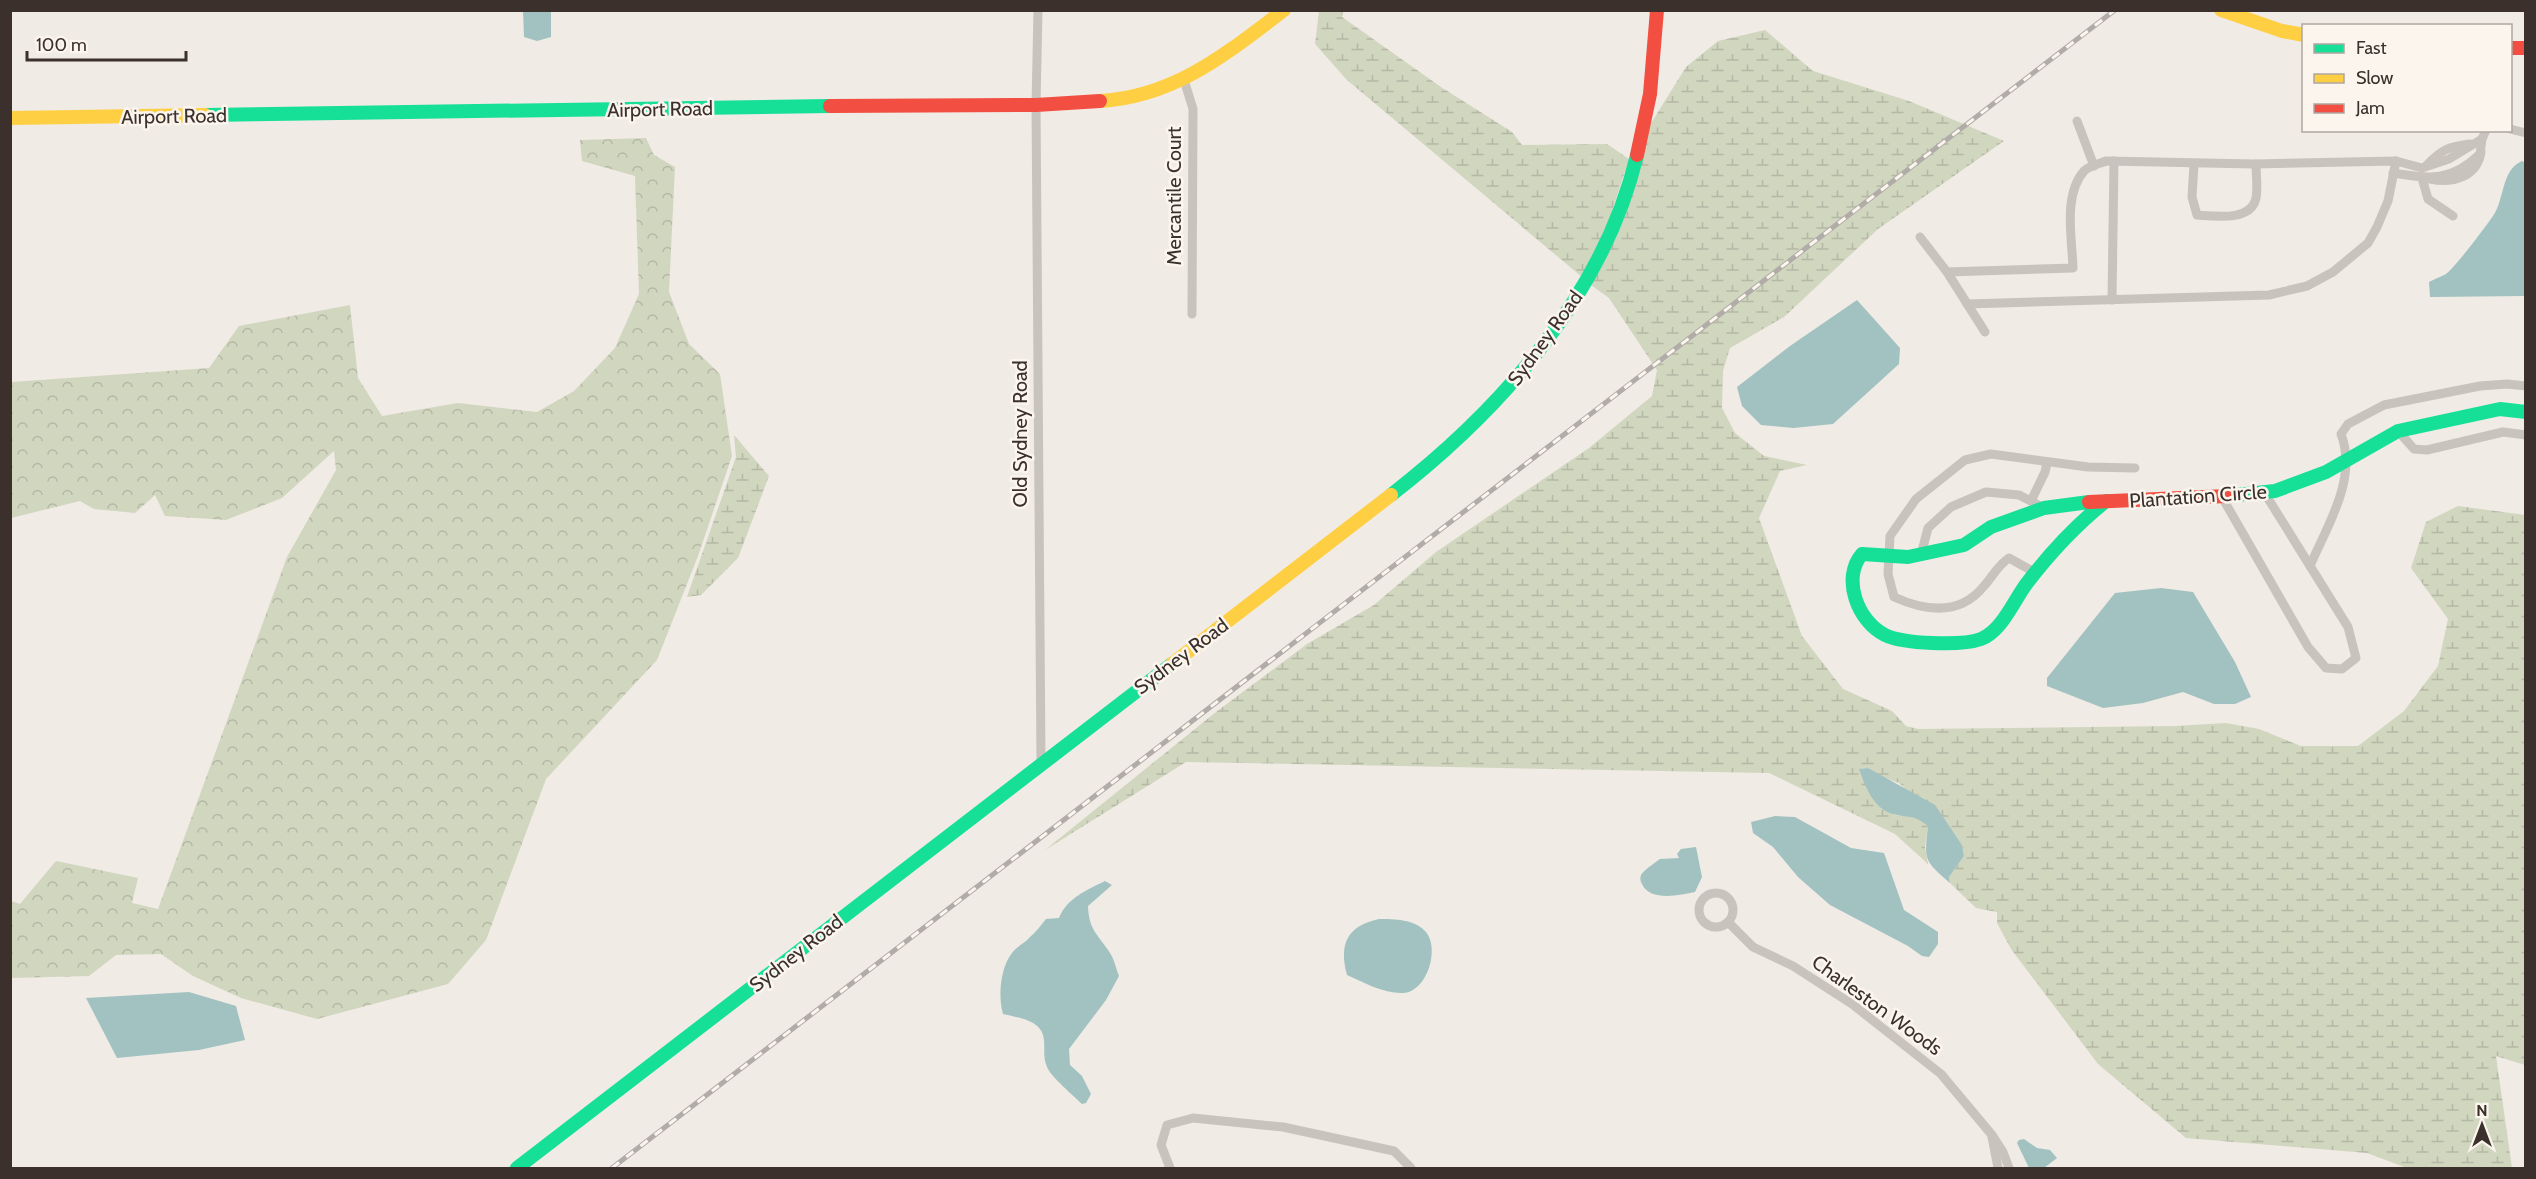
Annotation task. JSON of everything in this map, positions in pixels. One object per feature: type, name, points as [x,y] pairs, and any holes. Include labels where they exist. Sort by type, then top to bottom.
[{"type":"street","name":"Old Sydney Road","points":[[1038,10],[1036,105],[1041,763]]},
{"type":"street","name":"Airport Road","points":[[10,118],[1036,105],[1120,100],[1184,80],[1217,61],[1284,10]]},
{"type":"street","name":"Sydney Road","points":[[517,1168],[1420,472],[1468,431],[1515,381],[1554,331],[1587,280],[1613,225],[1634,164],[1648,105],[1657,10]]},
{"type":"street","points":[[2221,10],[2302,36]]},
{"type":"street","name":"Mercantile Court","points":[[1184,80],[1193,110],[1192,314]]},
{"type":"street","points":[[2077,121],[2094,166]]},
{"type":"street","points":[[1947,272],[2073,268],[2071,200],[2077,183],[2086,169],[2114,161],[2194,164],[2396,161],[2414,167],[2425,167],[2449,159],[2470,144],[2483,139]]},
{"type":"street","points":[[2393,174],[2423,178],[2447,175],[2466,168],[2480,154],[2483,139]]},
{"type":"street","points":[[2112,300],[2114,161]]},
{"type":"street","points":[[1967,304],[2269,295],[2307,286],[2333,272],[2368,243],[2378,227],[2388,201],[2396,161]]},
{"type":"street","points":[[2194,164],[2192,197],[2197,214],[2228,216],[2247,211],[2256,200],[2256,164]]},
{"type":"street","points":[[2423,178],[2428,199],[2453,216]]},
{"type":"street","points":[[1920,237],[1947,272],[1985,332]]},
{"type":"street","points":[[2310,566],[2342,491],[2346,460],[2345,445],[2341,434],[2348,424],[2384,405],[2480,386],[2507,384],[2526,386]]},
{"type":"street","name":"Plantation Circle","points":[[2106,501],[2084,518],[2036,573],[1997,624],[1982,639],[1953,642],[1885,636],[1869,620],[1852,590],[1852,569],[1856,558],[1862,554],[1908,557],[1964,545],[1991,527],[2044,508],[2106,501],[2222,497],[2276,491],[2326,472],[2398,431],[2500,409],[2526,412]]},
{"type":"street","points":[[2398,431],[2414,449],[2427,450],[2503,432],[2526,435]]},
{"type":"street","name":"Plantation Circle","points":[[2036,573],[2009,558],[2003,561],[1983,588],[1962,605],[1918,608],[1893,597],[1888,574],[1890,536],[1916,499],[1965,460],[1990,454],[2047,463],[2135,468]]},
{"type":"street","points":[[2031,501],[2047,463]]},
{"type":"street","points":[[1921,555],[1928,528],[1951,507],[1986,492],[2019,495],[2044,508]]},
{"type":"street","points":[[2222,497],[2308,647],[2326,669],[2342,669],[2356,658],[2348,627],[2264,492]]},
{"type":"street","name":"Charleston Woods","points":[[1728,922],[1753,947],[1793,966],[1852,1004],[1941,1074],[1992,1135],[2003,1152],[2009,1168]]},
{"type":"street","points":[[1170,1168],[1161,1145],[1167,1125],[1193,1118],[1282,1127],[1394,1151],[1411,1168]]},
{"type":"street","points":[[1992,1135],[1998,1168]]},
{"type":"green space","points":[[1319,11],[1343,11],[1342,17],[1441,87],[1512,132],[1522,145],[1607,144],[1629,159],[1608,223],[1582,277],[1347,80],[1315,44]]},
{"type":"green space","points":[[1765,30],[1813,71],[1909,101],[2004,141],[1878,229],[1784,317],[1730,348],[1723,371],[1722,408],[1735,433],[1764,456],[1807,465],[1780,471],[1759,518],[1802,636],[1843,689],[1892,711],[1906,726],[1918,729],[2175,726],[2226,723],[2259,729],[2301,746],[2358,746],[2404,711],[2438,666],[2448,619],[2411,568],[2426,522],[2458,506],[2525,515],[2525,1065],[2496,1056],[2512,1168],[2407,1168],[2367,1153],[2186,1138],[2098,1064],[2011,949],[1997,923],[1997,912],[1976,908],[1950,883],[1949,877],[1964,856],[1962,845],[1955,835],[1899,783],[1880,776],[1868,768],[1860,769],[1894,815],[1916,817],[1928,826],[1925,847],[1928,864],[1895,834],[1769,773],[1186,762],[1045,850],[1216,712],[1307,644],[1374,605],[1436,552],[1589,448],[1652,396],[1657,370],[1609,298],[1591,285],[1618,228],[1648,128],[1686,67],[1718,41]]},
{"type":"green space","points":[[646,138],[654,155],[675,167],[669,292],[689,344],[720,374],[732,456],[698,556],[657,660],[546,779],[486,940],[448,984],[317,1019],[241,998],[193,976],[161,954],[116,955],[89,976],[11,978],[11,901],[20,904],[56,861],[138,878],[132,903],[158,909],[287,557],[336,470],[334,451],[282,498],[226,520],[165,516],[155,495],[135,513],[94,509],[80,501],[11,518],[12,382],[209,368],[239,326],[350,305],[358,378],[382,416],[458,403],[537,412],[574,391],[615,348],[639,294],[635,176],[582,161],[580,140]]},
{"type":"green space","points":[[734,435],[769,476],[738,558],[701,595],[687,597],[736,457]]},
{"type":"water","points":[[523,11],[551,11],[551,37],[537,41],[524,37]]},
{"type":"water","points":[[2522,161],[2526,163],[2525,296],[2430,297],[2429,282],[2446,274],[2477,238],[2497,209],[2510,171]]},
{"type":"water","points":[[1857,300],[1900,348],[1899,364],[1833,424],[1793,428],[1761,425],[1742,406],[1737,387],[1790,346]]},
{"type":"water","points":[[2161,588],[2193,592],[2235,662],[2251,697],[2235,704],[2214,704],[2183,692],[2143,703],[2103,708],[2047,686],[2047,678],[2115,593]]},
{"type":"water","points":[[1868,768],[1935,805],[1962,845],[1964,856],[1949,877],[1950,883],[1928,859],[1926,846],[1928,826],[1919,820],[1889,813],[1882,809],[1872,798],[1859,769]]},
{"type":"water","points":[[1775,816],[1795,817],[1851,848],[1884,853],[1904,910],[1938,932],[1938,944],[1929,957],[1922,956],[1908,946],[1830,905],[1798,877],[1773,847],[1753,833],[1751,822]]},
{"type":"water","points":[[1696,847],[1702,877],[1695,892],[1666,896],[1646,890],[1640,878],[1647,868],[1660,859],[1679,858],[1677,854],[1681,849]]},
{"type":"water","points":[[1105,881],[1112,885],[1088,906],[1090,921],[1111,955],[1119,976],[1106,1000],[1069,1049],[1070,1065],[1082,1076],[1091,1094],[1086,1103],[1082,1104],[1049,1071],[1041,1030],[1026,1020],[1003,1014],[1001,983],[1005,966],[1012,953],[1046,919],[1059,918],[1072,900]]},
{"type":"water","points":[[1379,919],[1416,924],[1426,932],[1430,939],[1432,948],[1429,968],[1425,977],[1412,991],[1389,992],[1347,975],[1344,955],[1348,938],[1359,926]]},
{"type":"water","points":[[189,992],[236,1006],[245,1040],[199,1050],[117,1058],[86,998]]},
{"type":"water","points":[[2024,1139],[2037,1148],[2050,1150],[2057,1158],[2044,1168],[2029,1168],[2017,1143]]},
{"type":"railway","points":[[612,1168],[2115,10]]},
{"type":"traffic: fast","points":[[205,115],[830,106]]},
{"type":"traffic: fast","points":[[1391,495],[1471,426],[1543,345],[1574,301],[1600,255],[1621,206],[1637,155]]},
{"type":"traffic: fast","points":[[2227,496],[2275,491],[2326,472],[2398,431],[2500,409],[2526,412]]},
{"type":"traffic: fast","points":[[2089,502],[2044,508],[1991,527],[1964,545],[1908,557],[1862,554],[1853,575],[1855,599],[1860,610],[1875,629],[1894,638],[1947,643],[1981,639],[2001,622],[2027,583],[2054,550],[2106,501]]},
{"type":"traffic: fast","points":[[517,1168],[1172,664]]},
{"type":"traffic: slow","points":[[1100,101],[1127,98],[1176,82],[1221,57],[1284,10]]},
{"type":"traffic: slow","points":[[2221,10],[2282,31],[2302,35]]},
{"type":"traffic: slow","points":[[10,118],[205,115]]},
{"type":"traffic: slow","points":[[1172,664],[1391,495]]},
{"type":"traffic: jam","points":[[1637,155],[1650,94],[1657,10]]},
{"type":"traffic: jam","points":[[2512,48],[2526,48]]},
{"type":"traffic: jam","points":[[830,106],[1036,105],[1100,101]]},
{"type":"traffic: jam","points":[[2089,502],[2227,496]]}]
